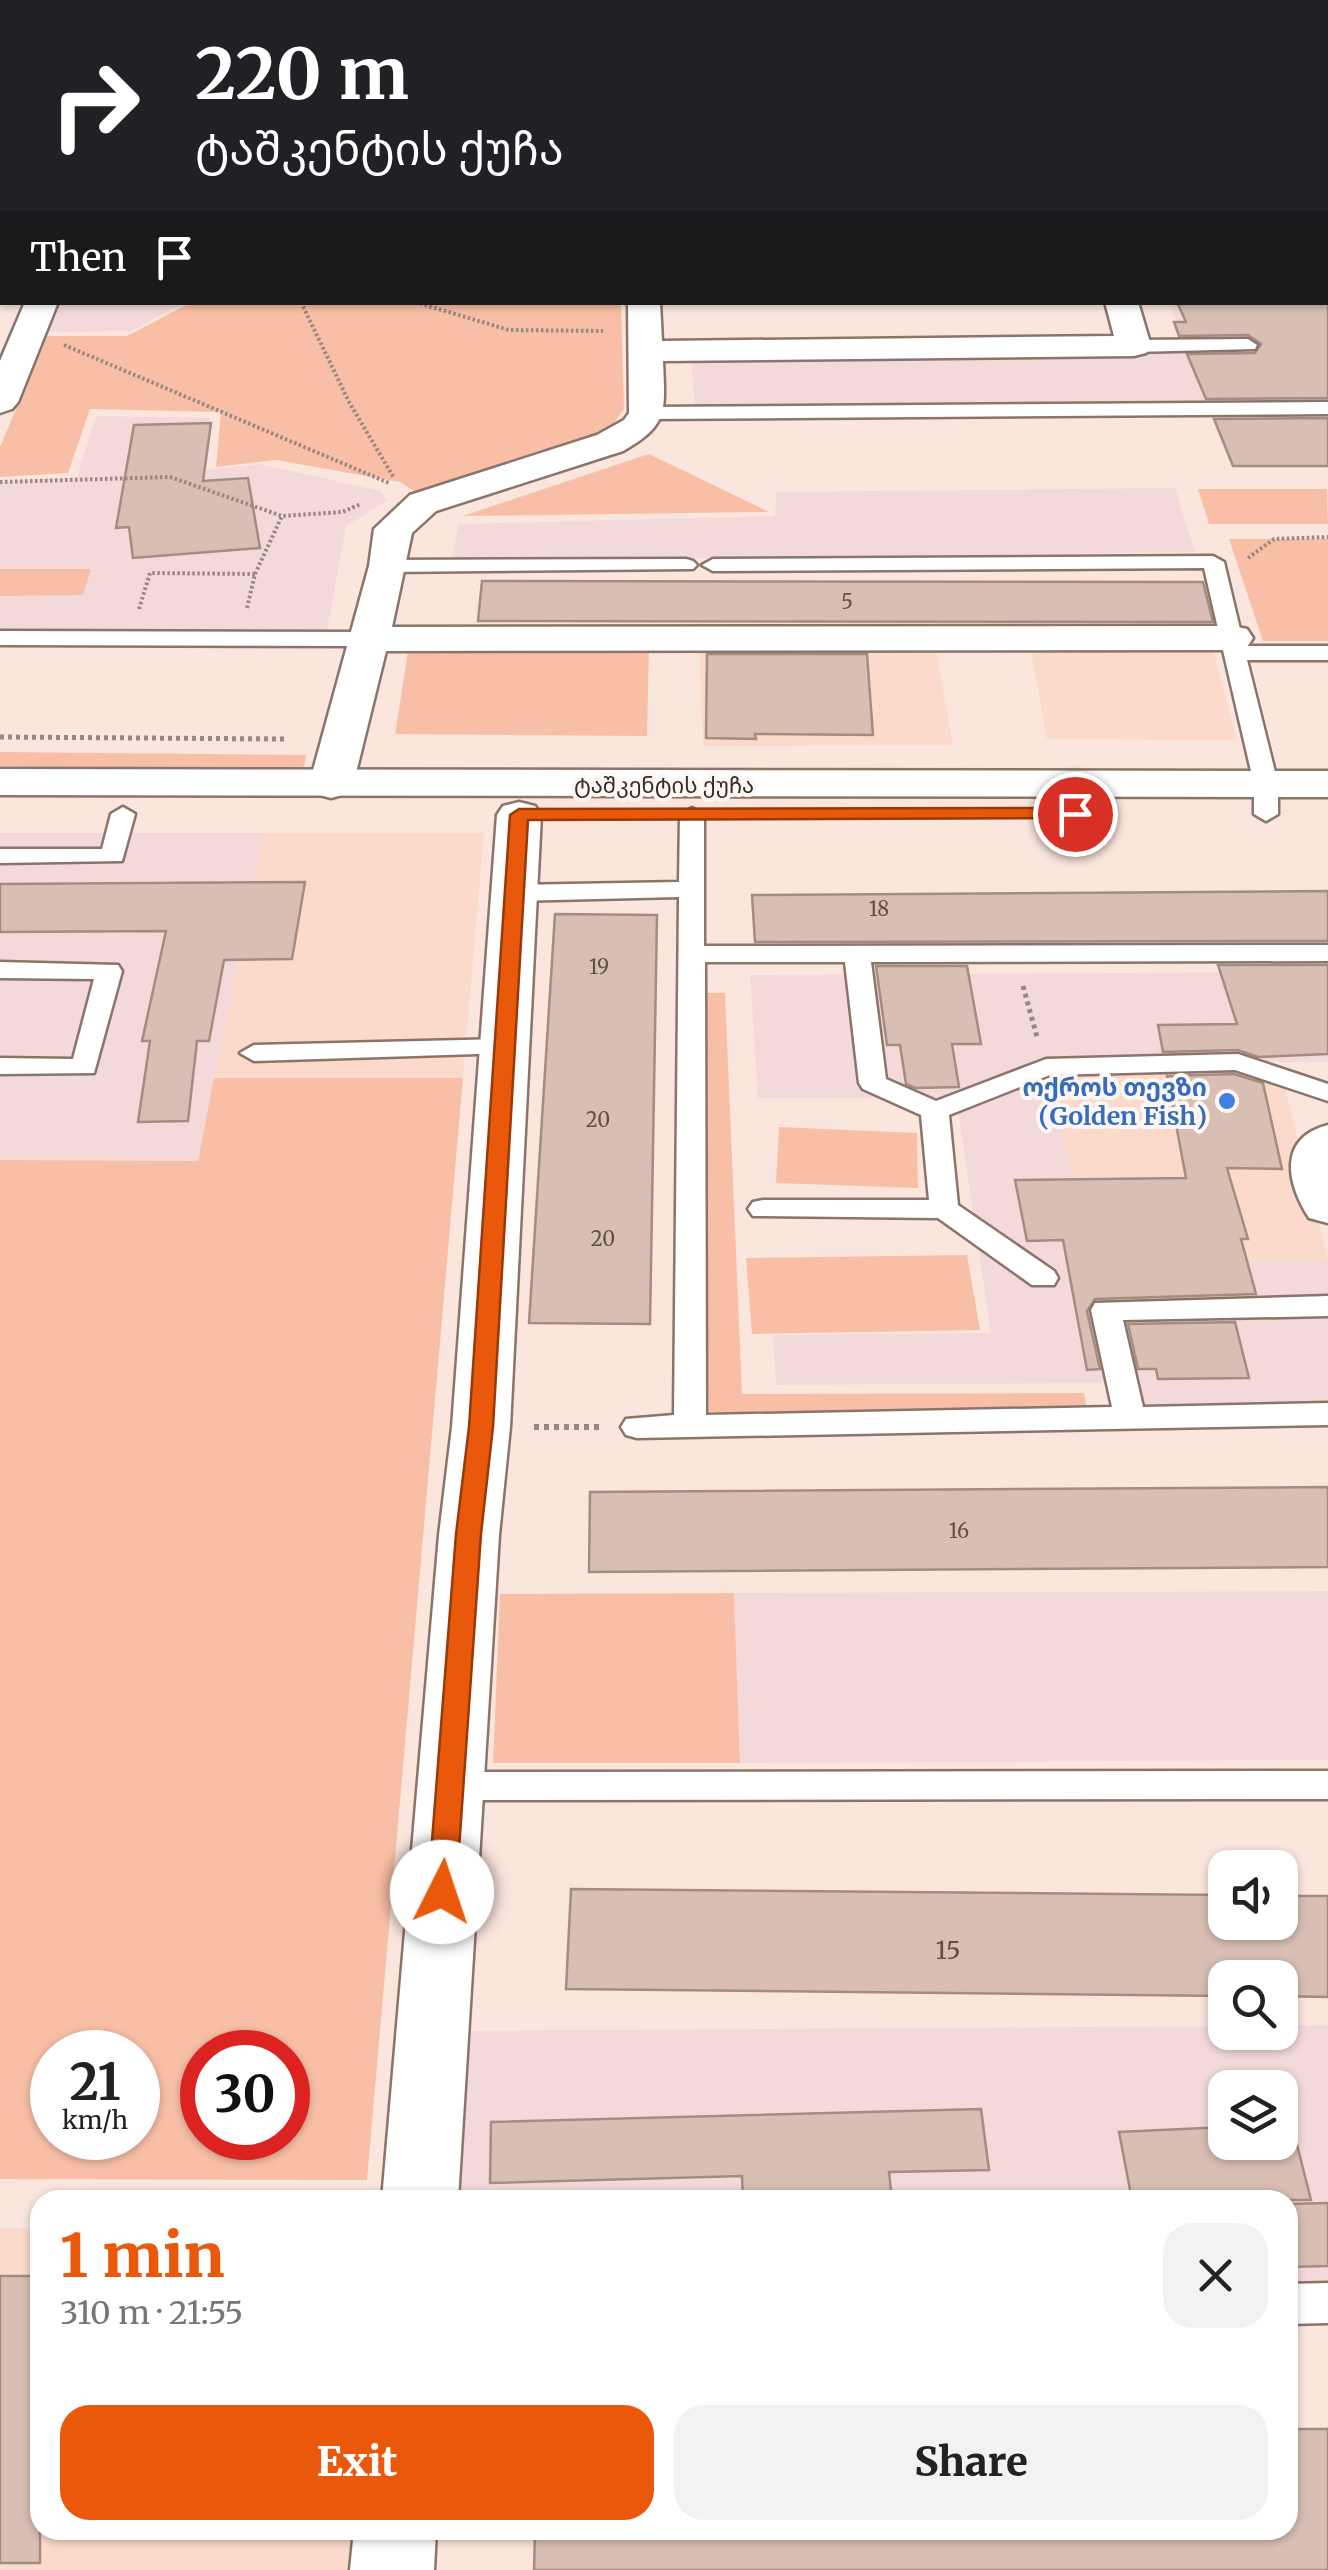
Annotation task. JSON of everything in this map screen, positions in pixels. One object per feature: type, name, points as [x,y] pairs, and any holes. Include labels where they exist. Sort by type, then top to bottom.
[{"type":"street","points":[[330,785],[388,566],[392,529],[423,503],[610,442],[637,428],[647,413],[644,328],[1134,346],[1122,305]]},
{"type":"street","points":[[2,394],[36,317]]},
{"type":"street","points":[[368,639],[1234,646]]},
{"type":"street","name":"ტაშკენტის ქუჩა","points":[[0,782],[1266,799],[1328,814]]},
{"type":"street","name":"ტაშკენტის ქუჩა","points":[[0,813],[692,814],[1266,799],[1328,784]]},
{"type":"street","points":[[421,2190],[481,1427],[519,815]]},
{"type":"street","points":[[1328,1141],[1320,1147],[1316,1167],[1328,1206]]},
{"type":"street","points":[[392,2570],[394,2540]]},
{"type":"lane","points":[[1134,346],[1248,345]]},
{"type":"lane","points":[[647,413],[1328,408]]},
{"type":"lane","points":[[714,564],[1212,562],[1266,799]]},
{"type":"lane","points":[[388,566],[686,564]]},
{"type":"lane","points":[[0,638],[368,639]]},
{"type":"lane","points":[[1234,646],[1328,653]]},
{"type":"lane","points":[[0,856],[113,856],[122,814]]},
{"type":"lane","points":[[690,1426],[692,814]]},
{"type":"lane","points":[[514,893],[692,889]]},
{"type":"lane","points":[[692,954],[1328,953]]},
{"type":"lane","points":[[857,954],[873,1083],[935,1112],[1046,1067],[1238,1062],[1328,1093]]},
{"type":"lane","points":[[0,970],[109,971],[84,1066],[0,1066]]},
{"type":"lane","points":[[254,1053],[504,1048]]},
{"type":"lane","points":[[935,1112],[944,1208]]},
{"type":"lane","points":[[763,1208],[944,1208],[1043,1278]]},
{"type":"lane","points":[[1130,1418],[1106,1310],[1328,1306]]},
{"type":"lane","points":[[638,1426],[1328,1414]]},
{"type":"lane","points":[[450,1786],[1328,1785]]},
{"type":"lane","points":[[1298,2304],[1328,2303]]},
{"type":"path","points":[[302,305],[349,402],[399,488]]},
{"type":"path","points":[[425,305],[509,330],[644,328]]},
{"type":"path","points":[[36,317],[399,488]]},
{"type":"path","points":[[0,482],[170,476],[282,516],[342,512],[371,500]]},
{"type":"path","points":[[385,494],[399,488]]},
{"type":"path","points":[[239,639],[255,574],[282,516]]},
{"type":"path","points":[[1212,562],[1254,557],[1274,538],[1328,538]]},
{"type":"path","points":[[129,638],[150,574],[255,574]]},
{"type":"path","points":[[1014,953],[1046,1067]]},
{"type":"path","points":[[481,1427],[638,1426]]},
{"type":"shaded area","points":[[57,305],[180,305],[131,331],[46,332]]},
{"type":"shaded area","points":[[186,305],[621,305],[624,409],[614,423],[589,436],[416,492],[400,482],[276,460],[216,467],[221,412],[90,409],[68,473],[0,477],[0,447],[47,336],[127,336]]},
{"type":"shaded area","points":[[1171,305],[1327,305],[1328,404],[695,407],[691,355],[1186,349]]},
{"type":"shaded area","points":[[96,416],[210,418],[204,470],[261,464],[380,491],[387,501],[346,526],[327,630],[0,632],[0,482],[77,477]]},
{"type":"shaded area","points":[[649,454],[769,512],[463,516]]},
{"type":"shaded area","points":[[1175,488],[1195,552],[451,561],[459,524],[775,516],[776,492]]},
{"type":"shaded area","points":[[1198,489],[1327,489],[1328,524],[1209,524]]},
{"type":"shaded area","points":[[1229,539],[1328,539],[1328,641],[1263,641]]},
{"type":"shaded area","points":[[0,569],[91,569],[83,595],[0,596]]},
{"type":"shaded area","points":[[699,644],[935,644],[953,745],[703,746]]},
{"type":"shaded area","points":[[409,645],[649,646],[647,736],[395,734]]},
{"type":"shaded area","points":[[1030,646],[1212,646],[1237,740],[1047,739]]},
{"type":"shaded area","points":[[0,752],[306,755],[303,773],[0,766]]},
{"type":"shaded area","points":[[0,833],[263,833],[198,1161],[0,1160]]},
{"type":"shaded area","points":[[263,833],[484,833],[463,1078],[214,1078]]},
{"type":"shaded area","points":[[1328,972],[1328,1062],[1049,1063],[1088,1261],[1328,1260],[1328,1405],[1116,1407],[1111,1383],[776,1385],[773,1335],[991,1333],[956,1097],[758,1098],[750,975]]},
{"type":"shaded area","points":[[696,993],[725,993],[742,1394],[1084,1393],[1087,1410],[709,1412]]},
{"type":"shaded area","points":[[1051,1072],[1262,1074],[1284,1085],[1328,1260],[1088,1261]]},
{"type":"shaded area","points":[[214,1078],[463,1078],[367,2180],[0,2179],[0,1160],[198,1161]]},
{"type":"shaded area","points":[[779,1127],[917,1133],[918,1188],[776,1183]]},
{"type":"shaded area","points":[[967,1255],[980,1330],[752,1334],[746,1258]]},
{"type":"shaded area","points":[[1328,1591],[1328,1760],[740,1763],[734,1593]]},
{"type":"shaded area","points":[[734,1593],[740,1763],[493,1763],[500,1594]]},
{"type":"shaded area","points":[[1328,2025],[1328,2286],[1298,2286],[1298,2190],[460,2190],[468,2031],[1208,2026],[1208,2050],[1298,2050],[1298,2026]]},
{"type":"shaded area","points":[[0,2228],[30,2229],[30,2540],[357,2540],[355,2570],[0,2570]]},
{"type":"building","points":[[1178,305],[1328,305],[1328,398],[1206,399],[1187,354],[1255,353],[1261,344],[1248,335],[1179,336],[1174,322],[1186,322]]},
{"type":"building","points":[[1328,418],[1328,466],[1233,466],[1214,419]]},
{"type":"building","points":[[211,423],[203,481],[248,478],[260,548],[133,558],[129,527],[116,528],[134,425]]},
{"type":"building","points":[[482,581],[1203,582],[1213,622],[478,621]]},
{"type":"building","points":[[707,654],[867,654],[873,735],[755,734],[756,739],[706,738]]},
{"type":"building","points":[[305,882],[292,959],[224,960],[209,1041],[197,1041],[188,1121],[138,1122],[150,1041],[142,1041],[166,931],[0,932],[0,884]]},
{"type":"building","points":[[1328,891],[1328,941],[755,942],[752,895]]},
{"type":"building","points":[[555,914],[657,915],[650,1324],[529,1323]]},
{"type":"building","points":[[1218,965],[1328,965],[1328,1054],[1258,1057],[1238,1050],[1163,1052],[1158,1025],[1237,1024]]},
{"type":"building","points":[[876,966],[967,966],[981,1044],[952,1044],[959,1087],[915,1088],[906,1084],[900,1045],[887,1045]]},
{"type":"building","points":[[1234,1074],[1263,1083],[1282,1169],[1227,1168],[1248,1239],[1241,1239],[1256,1294],[1095,1299],[1087,1311],[1100,1369],[1087,1370],[1063,1240],[1027,1241],[1015,1180],[1186,1178],[1167,1076]]},
{"type":"building","points":[[1235,1322],[1249,1378],[1158,1379],[1156,1369],[1138,1369],[1128,1324]]},
{"type":"building","points":[[1328,1487],[1328,1567],[589,1572],[590,1492]]},
{"type":"building","points":[[571,1889],[1208,1895],[1208,1940],[1298,1940],[1298,1896],[1328,1896],[1328,1997],[1298,1996],[1298,1960],[1208,1960],[1208,1996],[566,1989]]},
{"type":"building","points":[[981,2109],[989,2170],[889,2172],[891,2190],[743,2190],[742,2176],[490,2183],[491,2122]]},
{"type":"building","points":[[1208,2128],[1208,2160],[1298,2160],[1298,2149],[1311,2200],[1298,2200],[1298,2190],[1130,2190],[1119,2132]]},
{"type":"building","points":[[1328,2203],[1328,2266],[1298,2267],[1298,2204]]},
{"type":"building","points":[[0,2276],[30,2276],[30,2540],[40,2540],[40,2563],[0,2563]]},
{"type":"building","points":[[1298,2429],[1328,2429],[1328,2570],[534,2570],[535,2540],[1298,2540]]},
{"type":"place","name":"ოქროს თევზი (Golden Fish)","points":[[1227,1101]]},
{"type":"route","points":[[442,1892],[468,1534],[481,1427],[519,815],[1075,814]]}]
